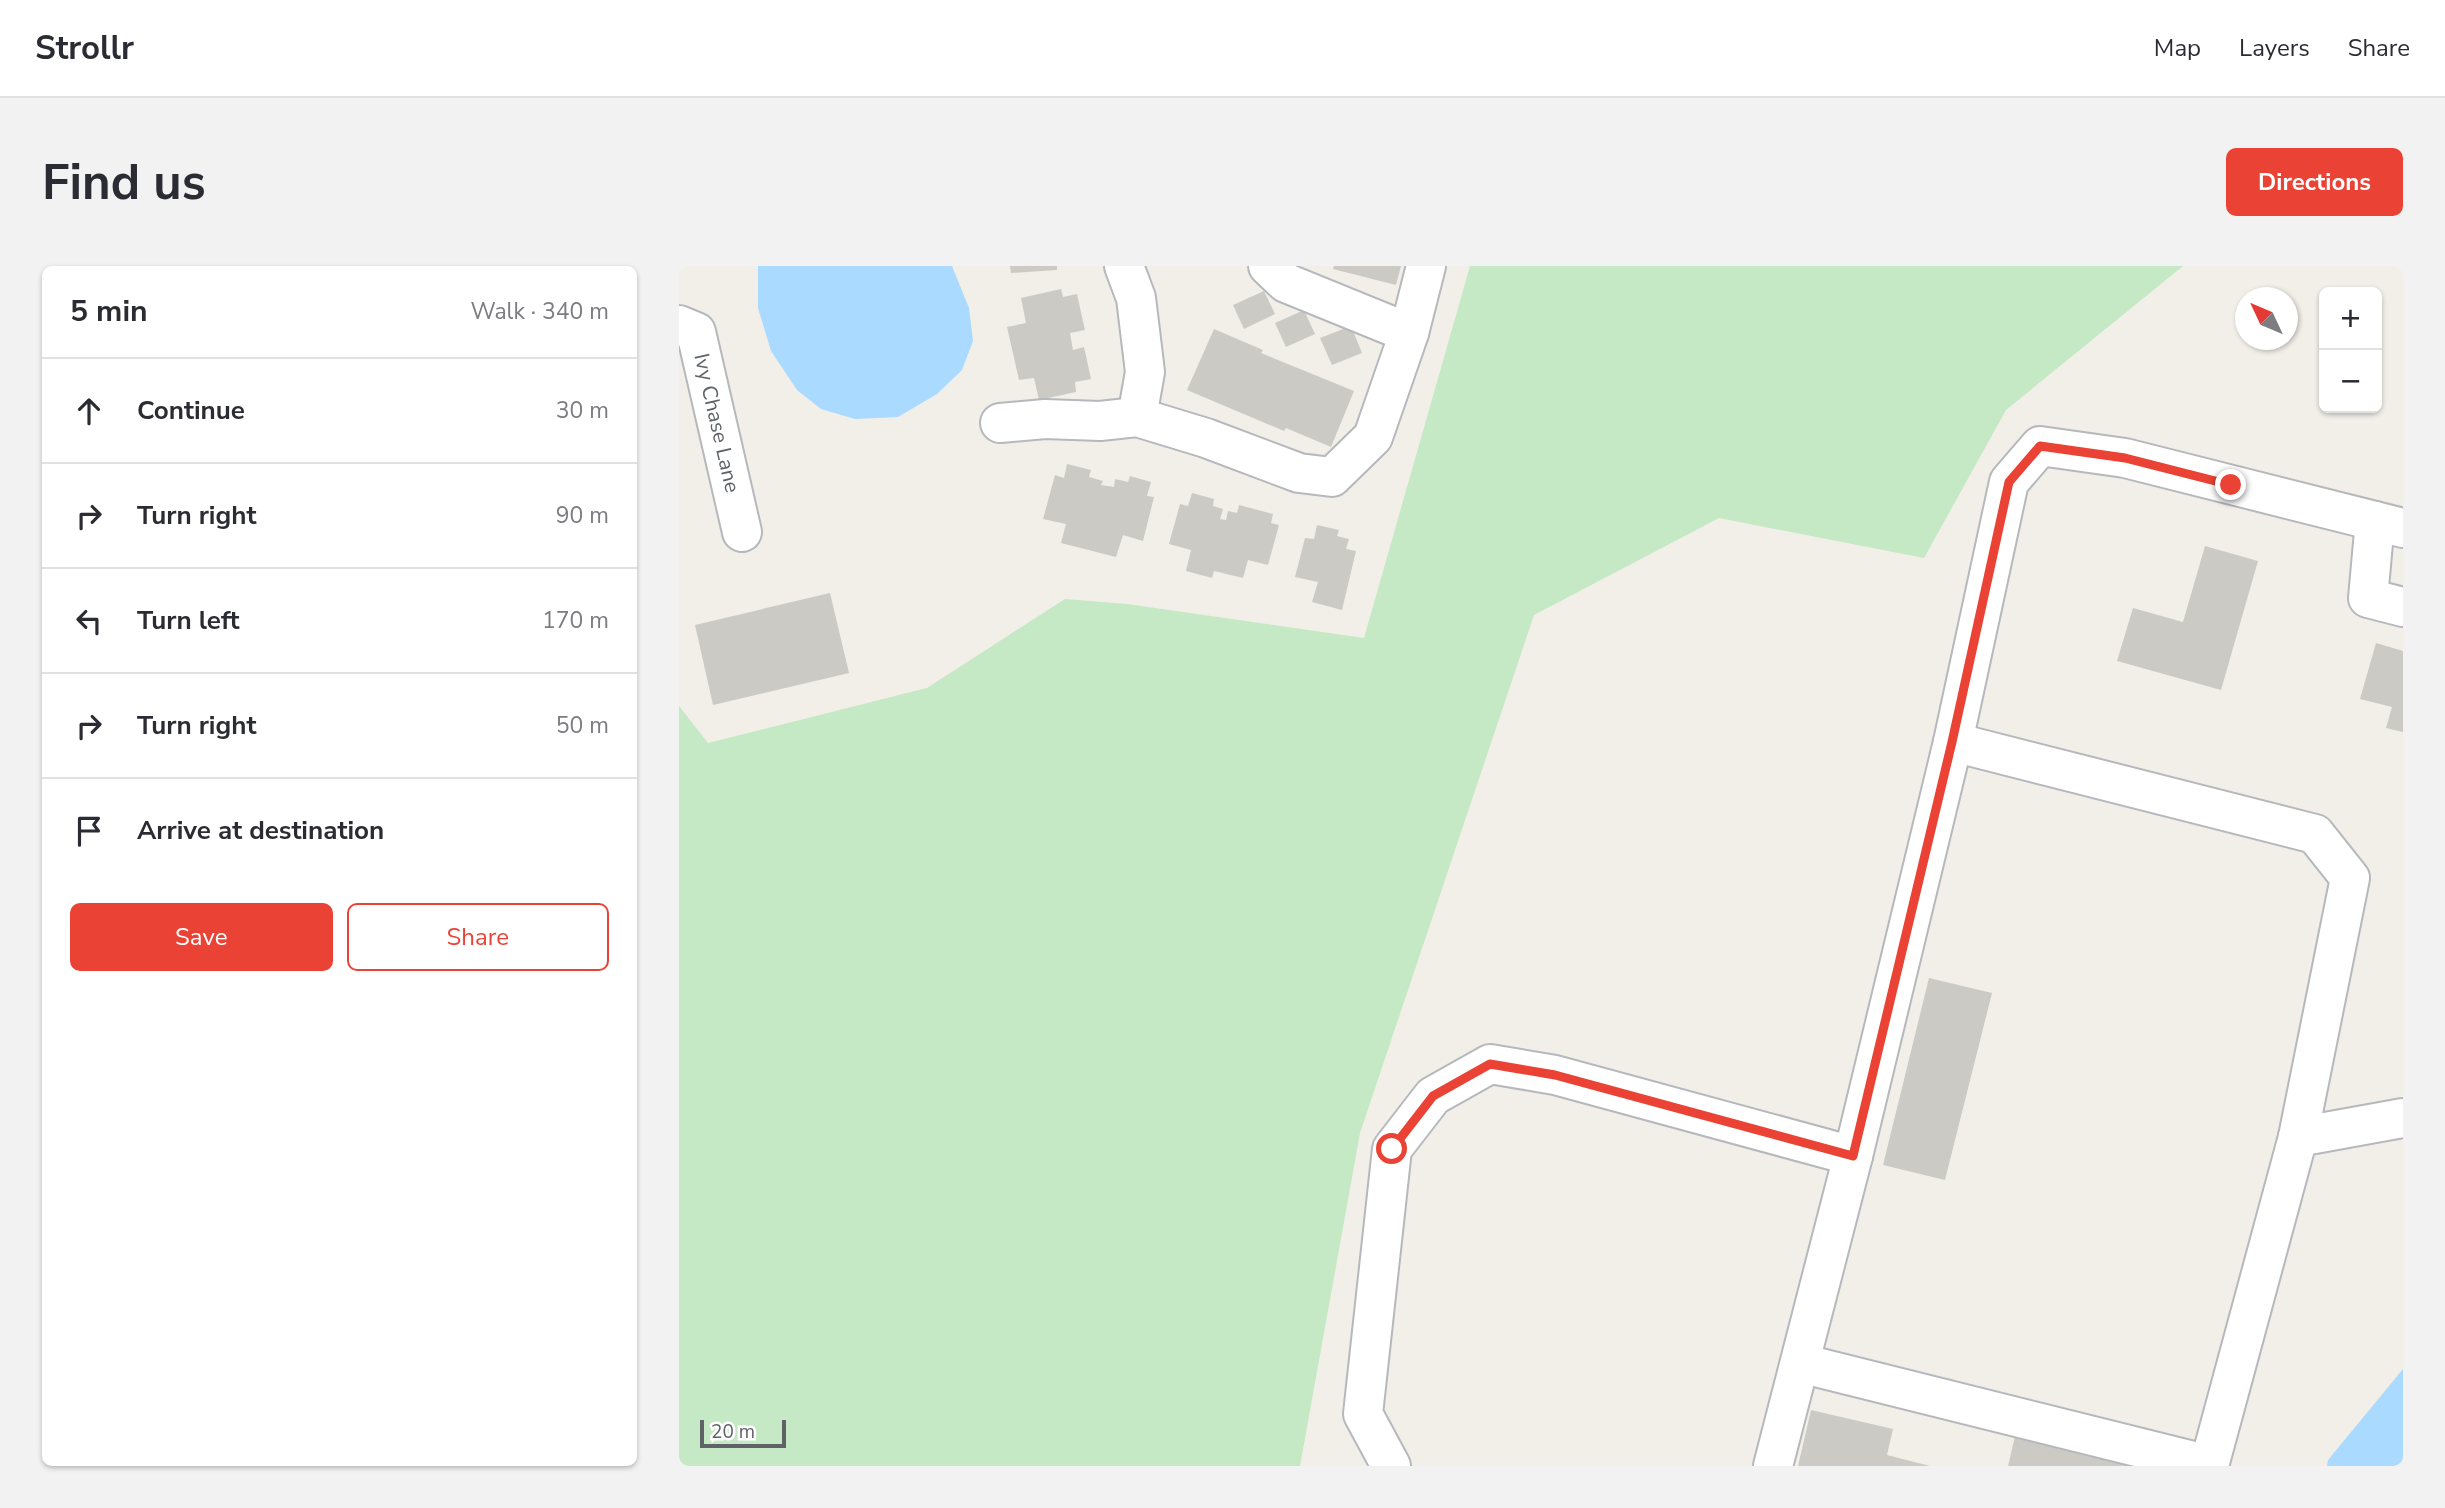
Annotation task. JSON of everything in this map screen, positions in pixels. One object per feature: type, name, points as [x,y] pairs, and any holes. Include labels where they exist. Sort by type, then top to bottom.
[{"type":"street","points":[[1125,266],[1136,298],[1145,372],[1137,416]]},
{"type":"street","points":[[1268,266],[1286,283],[1409,333]]},
{"type":"street","points":[[1000,423],[1045,419],[1100,421],[1137,416],[1206,438],[1299,473],[1332,477],[1373,437],[1409,333],[1426,266]]},
{"type":"street","name":"Ivy Chase Lane","points":[[679,325],[696,332],[742,532]]},
{"type":"street","points":[[1773,1466],[1853,1156],[1952,742],[2009,482],[2040,446],[2125,458],[2389,524],[2368,598],[2403,607]]},
{"type":"street","points":[[1800,1363],[2209,1465],[2298,1137],[2350,878],[2315,834],[1952,742]]},
{"type":"street","points":[[1391,1466],[1363,1414],[1390,1162],[1392,1149],[1433,1096],[1490,1064],[1555,1075],[1853,1156]]},
{"type":"street","points":[[2298,1137],[2403,1118]]},
{"type":"green space","points":[[1470,266],[2183,266],[2006,410],[1924,558],[1719,518],[1534,615],[1360,1133],[1300,1466],[679,1466],[679,706],[708,743],[927,688],[1065,599],[1127,604],[1364,638]]},
{"type":"water","points":[[758,266],[952,266],[969,308],[973,341],[962,370],[937,394],[898,417],[855,419],[821,409],[797,390],[771,351],[758,308]]},
{"type":"water","points":[[2403,1369],[2403,1466],[2327,1466],[2328,1460]]},
{"type":"building","points":[[1010,266],[1057,266],[1057,270],[1011,273]]},
{"type":"building","points":[[1334,266],[1401,266],[1396,285],[1333,269]]},
{"type":"building","points":[[1061,289],[1063,297],[1077,294],[1085,330],[1070,333],[1073,350],[1084,347],[1091,379],[1075,382],[1076,392],[1039,400],[1034,378],[1019,380],[1007,327],[1026,323],[1021,298]]},
{"type":"building","points":[[1264,291],[1275,314],[1244,329],[1233,305]]},
{"type":"building","points":[[1304,310],[1315,334],[1286,347],[1275,323]]},
{"type":"building","points":[[1351,326],[1362,353],[1332,365],[1320,338]]},
{"type":"building","points":[[1214,329],[1263,350],[1261,353],[1354,391],[1331,447],[1286,428],[1284,431],[1187,390]]},
{"type":"building","points":[[1067,464],[1091,470],[1089,477],[1103,481],[1101,485],[1114,487],[1115,479],[1128,482],[1130,476],[1151,482],[1147,496],[1154,497],[1143,541],[1123,535],[1116,557],[1061,543],[1066,524],[1043,519],[1055,475],[1064,478]]},
{"type":"building","points":[[1192,493],[1214,499],[1213,506],[1223,509],[1220,519],[1226,520],[1228,511],[1237,513],[1239,505],[1273,514],[1271,523],[1279,525],[1268,565],[1248,560],[1243,578],[1214,571],[1212,578],[1186,571],[1191,550],[1169,544],[1180,504],[1188,506]]},
{"type":"building","points":[[1317,525],[1339,530],[1337,536],[1349,539],[1346,549],[1356,551],[1342,610],[1312,602],[1318,582],[1295,577],[1305,538],[1314,539]]},
{"type":"building","points":[[2205,546],[2258,561],[2221,690],[2117,661],[2133,608],[2183,622]]},
{"type":"building","points":[[830,593],[849,673],[713,705],[695,625]]},
{"type":"building","points":[[2376,643],[2403,651],[2403,732],[2386,728],[2392,707],[2360,699]]},
{"type":"building","points":[[1929,978],[1992,993],[1945,1180],[1883,1165]]},
{"type":"building","points":[[1811,1410],[1893,1429],[1887,1455],[1930,1466],[1798,1466]]},
{"type":"building","points":[[2015,1436],[2148,1466],[2008,1466]]},
{"type":"route","points":[[1392,1149],[1433,1096],[1490,1064],[1555,1075],[1853,1156],[1952,742],[2009,482],[2040,446],[2125,458],[2231,485]]}]
